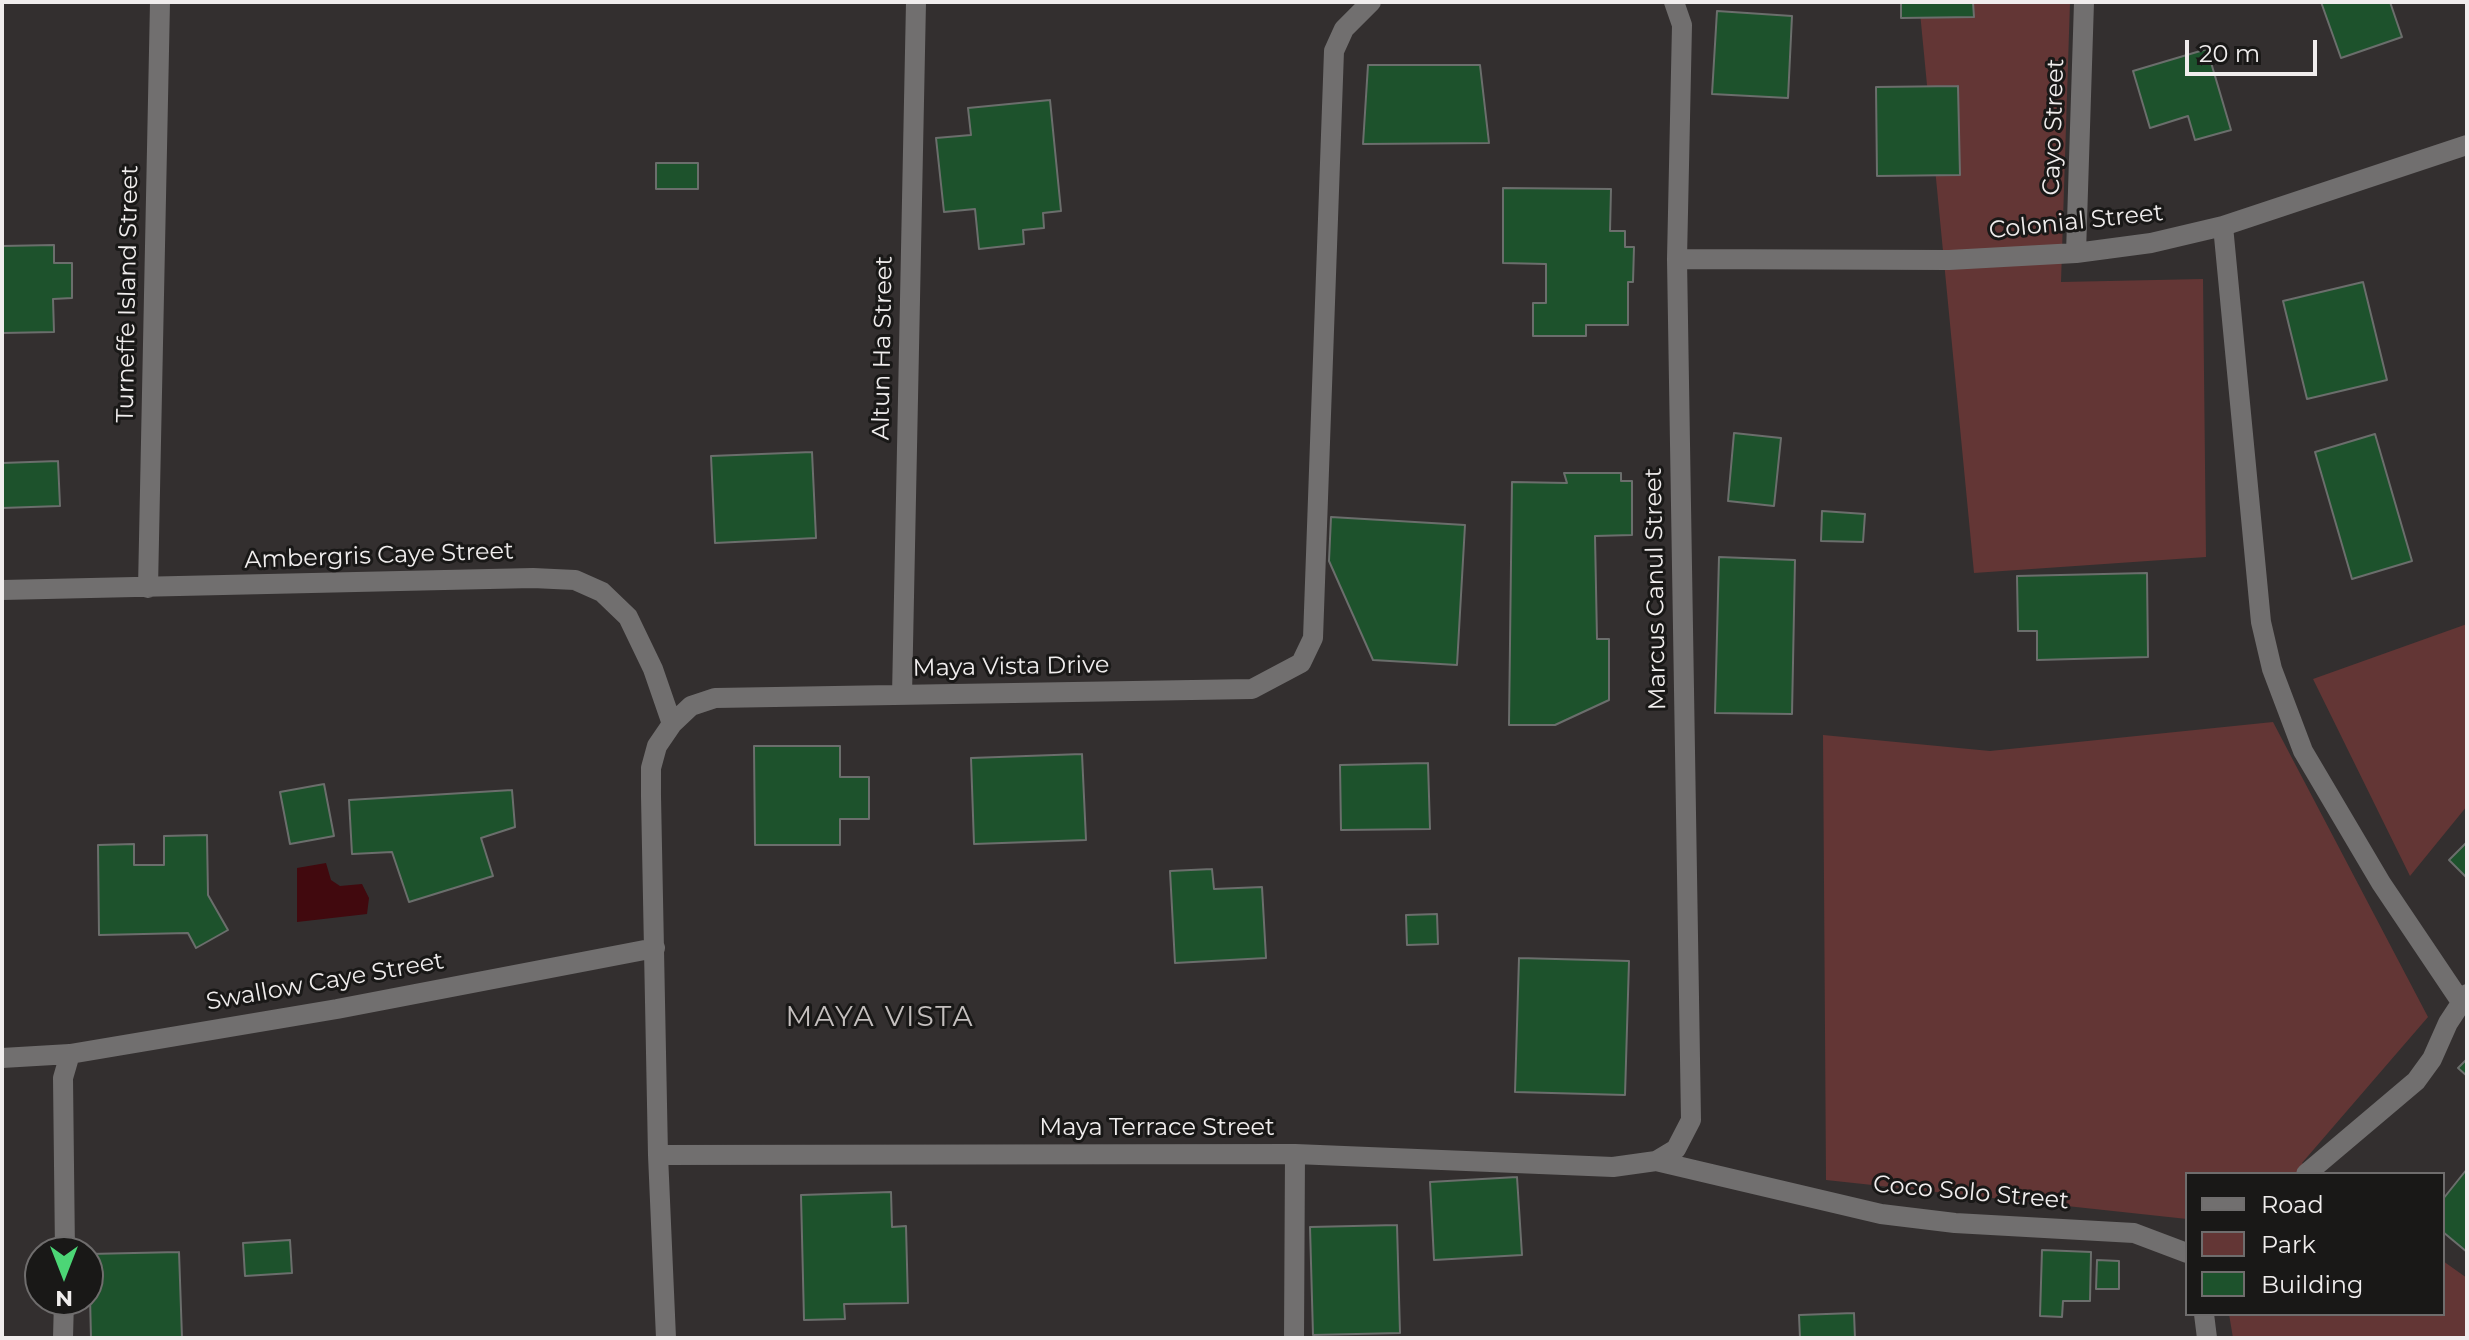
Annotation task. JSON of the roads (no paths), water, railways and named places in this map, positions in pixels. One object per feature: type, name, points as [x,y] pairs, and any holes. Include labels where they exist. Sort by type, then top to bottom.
[{"type":"street","name":"Turneffe Island Street","points":[[148,588],[160,2]]},
{"type":"street","name":"Altun Ha Street","points":[[902,695],[916,2]]},
{"type":"street","name":"Marcus Canul Street","points":[[1656,1161],[1676,1149],[1691,1120],[1677,259],[1682,25],[1674,2]]},
{"type":"street","name":"Cayo Street","points":[[2076,253],[2084,2]]},
{"type":"street","name":"Maya Vista Drive","points":[[666,1338],[658,1155],[651,768],[657,746],[672,724],[691,706],[715,698],[1252,689],[1301,663],[1313,638],[1334,51],[1344,29],[1361,5]]},
{"type":"street","name":"Colonial Street","points":[[1677,259],[1949,260],[2076,253],[2151,243],[2223,226],[2467,145]]},
{"type":"street","points":[[2223,226],[2261,622],[2272,669],[2303,751],[2323,787],[2381,883],[2464,998],[2432,1059],[2416,1081],[2308,1172]]},
{"type":"street","name":"Ambergris Caye Street","points":[[2,590],[533,578],[575,580],[602,592],[628,617],[653,669],[672,724]]},
{"type":"street","name":"Swallow Caye Street","points":[[2,1058],[70,1054],[337,1009],[655,948]]},
{"type":"street","points":[[65,1236],[63,1078],[70,1054]]},
{"type":"street","points":[[1294,1338],[1295,1154]]},
{"type":"street","name":"Maya Terrace Street","points":[[658,1155],[1295,1154],[1613,1167],[1656,1161]]},
{"type":"street","name":"Coco Solo Street","points":[[1656,1161],[1881,1214],[1955,1223],[2134,1233],[2185,1252]]},
{"type":"street","points":[[63,1338],[64,1316]]},
{"type":"street","points":[[2204,1316],[2207,1338]]},
{"type":"district","name":"MAYA VISTA","points":[[880,1018]]}]
